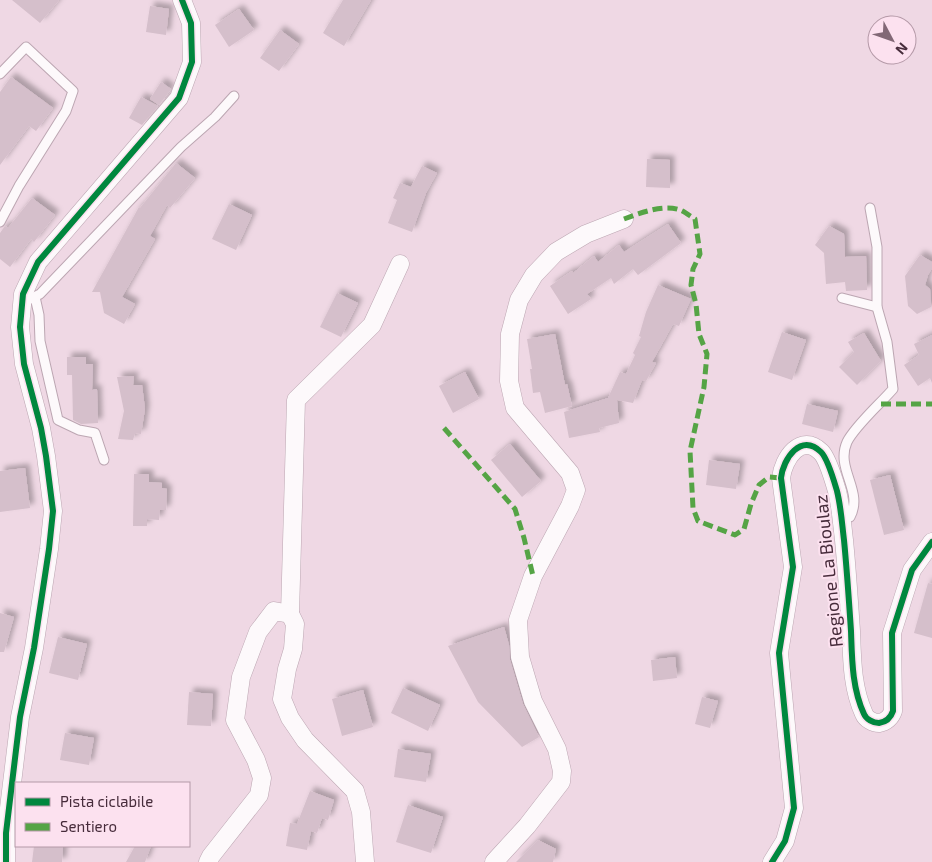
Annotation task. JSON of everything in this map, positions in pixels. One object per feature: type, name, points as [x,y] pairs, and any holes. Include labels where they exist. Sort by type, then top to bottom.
[{"type":"street","points":[[6,862],[6,833],[20,717],[34,648],[53,510],[41,428],[24,364],[20,327],[28,300],[23,294],[38,262],[179,98],[192,62],[191,22],[182,0]]},
{"type":"street","points":[[494,862],[527,826],[561,782],[562,771],[557,749],[533,701],[520,657],[518,620],[533,576],[570,506],[576,490],[570,472],[514,408],[509,380],[510,334],[519,300],[534,275],[556,252],[586,234],[624,219]]},
{"type":"street","points":[[365,862],[361,812],[355,791],[305,740],[290,718],[282,699],[287,669],[293,649],[295,624],[290,614],[296,400],[372,325],[400,264]]},
{"type":"street","name":"Regione La Bioulaz","points":[[772,862],[776,859],[785,841],[794,808],[779,652],[794,567],[781,478],[782,468],[796,448],[809,446],[821,452],[825,458],[837,491],[842,518],[849,589],[853,676],[864,714],[866,718],[875,722],[884,722],[893,711],[892,633],[912,570],[932,542]]},
{"type":"street","points":[[208,862],[259,795],[262,778],[256,760],[235,720],[241,677],[258,632],[274,612],[290,614]]},
{"type":"lane","points":[[0,74],[26,47],[73,91],[66,111],[19,186],[0,222]]},
{"type":"lane","points":[[104,460],[95,433],[79,430],[58,420],[40,341],[40,315],[28,300],[40,294],[174,154],[215,117],[234,96]]},
{"type":"lane","name":"Regione La Bioulaz","points":[[842,518],[850,517],[853,511],[854,495],[843,460],[847,442],[855,430],[893,389],[887,342],[877,307],[877,246],[870,208]]},
{"type":"lane","points":[[842,298],[877,307]]},
{"type":"building","points":[[12,0],[59,0],[40,23]]},
{"type":"building","points":[[343,0],[371,0],[344,46],[323,33]]},
{"type":"building","points":[[150,6],[169,9],[166,35],[146,32]]},
{"type":"building","points":[[239,9],[254,30],[229,47],[215,25]]},
{"type":"building","points":[[280,30],[299,44],[279,71],[260,58]]},
{"type":"building","points":[[11,77],[53,108],[36,131],[29,126],[0,165],[0,92]]},
{"type":"building","points":[[161,82],[171,89],[159,105],[150,99]]},
{"type":"building","points":[[141,97],[158,106],[142,125],[129,118]]},
{"type":"building","points":[[647,159],[670,160],[670,188],[646,187]]},
{"type":"building","points":[[176,163],[195,178],[170,208],[167,205],[150,236],[155,239],[122,297],[135,304],[124,324],[104,313],[100,292],[92,292],[139,207]]},
{"type":"building","points":[[422,166],[437,173],[426,193],[412,232],[388,223],[397,200],[393,198],[400,183],[411,187]]},
{"type":"building","points":[[32,198],[55,215],[34,242],[31,239],[10,267],[0,259],[0,233],[5,226],[8,228]]},
{"type":"building","points":[[229,204],[252,215],[236,250],[212,239]]},
{"type":"building","points":[[668,224],[681,243],[638,275],[633,269],[614,284],[611,278],[587,294],[591,299],[568,314],[550,286],[572,271],[573,273],[594,256],[598,262],[619,245],[624,252]]},
{"type":"building","points":[[829,226],[844,234],[845,257],[866,256],[867,290],[846,291],[845,282],[826,284],[824,253],[815,245]]},
{"type":"building","points":[[920,255],[932,262],[932,268],[925,285],[930,289],[931,307],[917,314],[908,306],[905,276]]},
{"type":"building","points":[[658,285],[691,299],[679,326],[673,324],[652,362],[656,363],[646,381],[642,380],[633,403],[617,400],[619,423],[599,428],[600,432],[569,438],[564,412],[608,398],[620,372],[626,374],[641,337],[639,336],[646,312]]},
{"type":"building","points":[[337,293],[358,303],[341,337],[320,327]]},
{"type":"building","points":[[782,332],[806,340],[792,380],[768,372]]},
{"type":"building","points":[[864,333],[881,361],[857,385],[839,367],[854,352],[848,342]]},
{"type":"building","points":[[555,334],[565,385],[567,384],[572,406],[545,413],[540,392],[533,393],[530,369],[532,369],[527,339]]},
{"type":"building","points":[[932,335],[932,383],[930,378],[918,386],[904,365],[919,355],[914,344]]},
{"type":"building","points":[[67,357],[86,357],[86,364],[93,364],[92,390],[97,389],[98,423],[81,424],[73,420],[72,375],[67,375]]},
{"type":"building","points":[[465,372],[479,399],[453,413],[439,386]]},
{"type":"building","points":[[134,376],[133,385],[142,385],[145,409],[141,434],[135,433],[133,440],[118,439],[124,411],[117,377]]},
{"type":"building","points":[[807,404],[838,411],[833,432],[802,424]]},
{"type":"building","points":[[510,444],[541,481],[522,497],[491,460]]},
{"type":"building","points":[[709,460],[740,464],[736,489],[706,485]]},
{"type":"building","points":[[25,468],[30,508],[0,512],[0,471]]},
{"type":"building","points":[[134,474],[149,474],[149,482],[162,483],[162,488],[167,489],[166,510],[160,510],[159,520],[147,519],[147,526],[133,526]]},
{"type":"building","points":[[890,475],[904,530],[884,535],[870,480]]},
{"type":"building","points":[[928,583],[932,584],[932,638],[914,633]]},
{"type":"building","points":[[0,613],[14,617],[4,652],[0,652]]},
{"type":"building","points":[[504,627],[509,645],[510,660],[523,704],[539,737],[522,747],[478,702],[448,646]]},
{"type":"building","points":[[58,637],[87,644],[78,680],[49,673]]},
{"type":"building","points":[[675,657],[677,678],[653,681],[651,660]]},
{"type":"building","points":[[403,688],[440,705],[428,731],[391,713]]},
{"type":"building","points":[[363,690],[373,727],[342,736],[332,699]]},
{"type":"building","points":[[189,692],[213,694],[211,726],[187,725]]},
{"type":"building","points":[[702,697],[718,701],[710,728],[695,724]]},
{"type":"building","points":[[65,733],[94,738],[89,765],[60,760]]},
{"type":"building","points":[[398,749],[431,754],[426,782],[394,777]]},
{"type":"building","points":[[310,791],[334,800],[328,820],[322,818],[317,833],[311,831],[307,850],[286,846],[290,823],[297,824]]},
{"type":"building","points":[[408,805],[443,817],[431,853],[396,842]]},
{"type":"building","points":[[538,840],[556,849],[553,862],[516,862]]},
{"type":"building","points":[[34,847],[63,847],[62,862],[32,862]]},
{"type":"building","points":[[134,847],[151,847],[145,862],[126,862]]},
{"type":"marked path","points":[[624,219],[652,210],[666,208],[680,210],[695,219],[700,254],[693,269],[691,285],[696,304],[699,334],[707,354],[704,387],[690,451],[693,508],[698,521],[735,535],[744,529],[759,485],[769,477],[781,478]]},
{"type":"marked path","points":[[881,404],[932,404]]},
{"type":"marked path","points":[[444,428],[515,509],[533,576]]},
{"type":"cycle path","points":[[6,862],[6,833],[20,717],[34,648],[53,511],[41,428],[24,364],[20,327],[23,294],[38,262],[179,98],[192,62],[191,23],[182,0]]},
{"type":"cycle path","points":[[772,862],[785,841],[794,808],[779,653],[793,567],[781,478],[785,463],[794,450],[800,446],[807,445],[821,452],[831,470],[837,491],[842,522],[855,684],[864,714],[874,722],[879,723],[886,720],[893,711],[892,633],[912,570],[932,542]]}]
